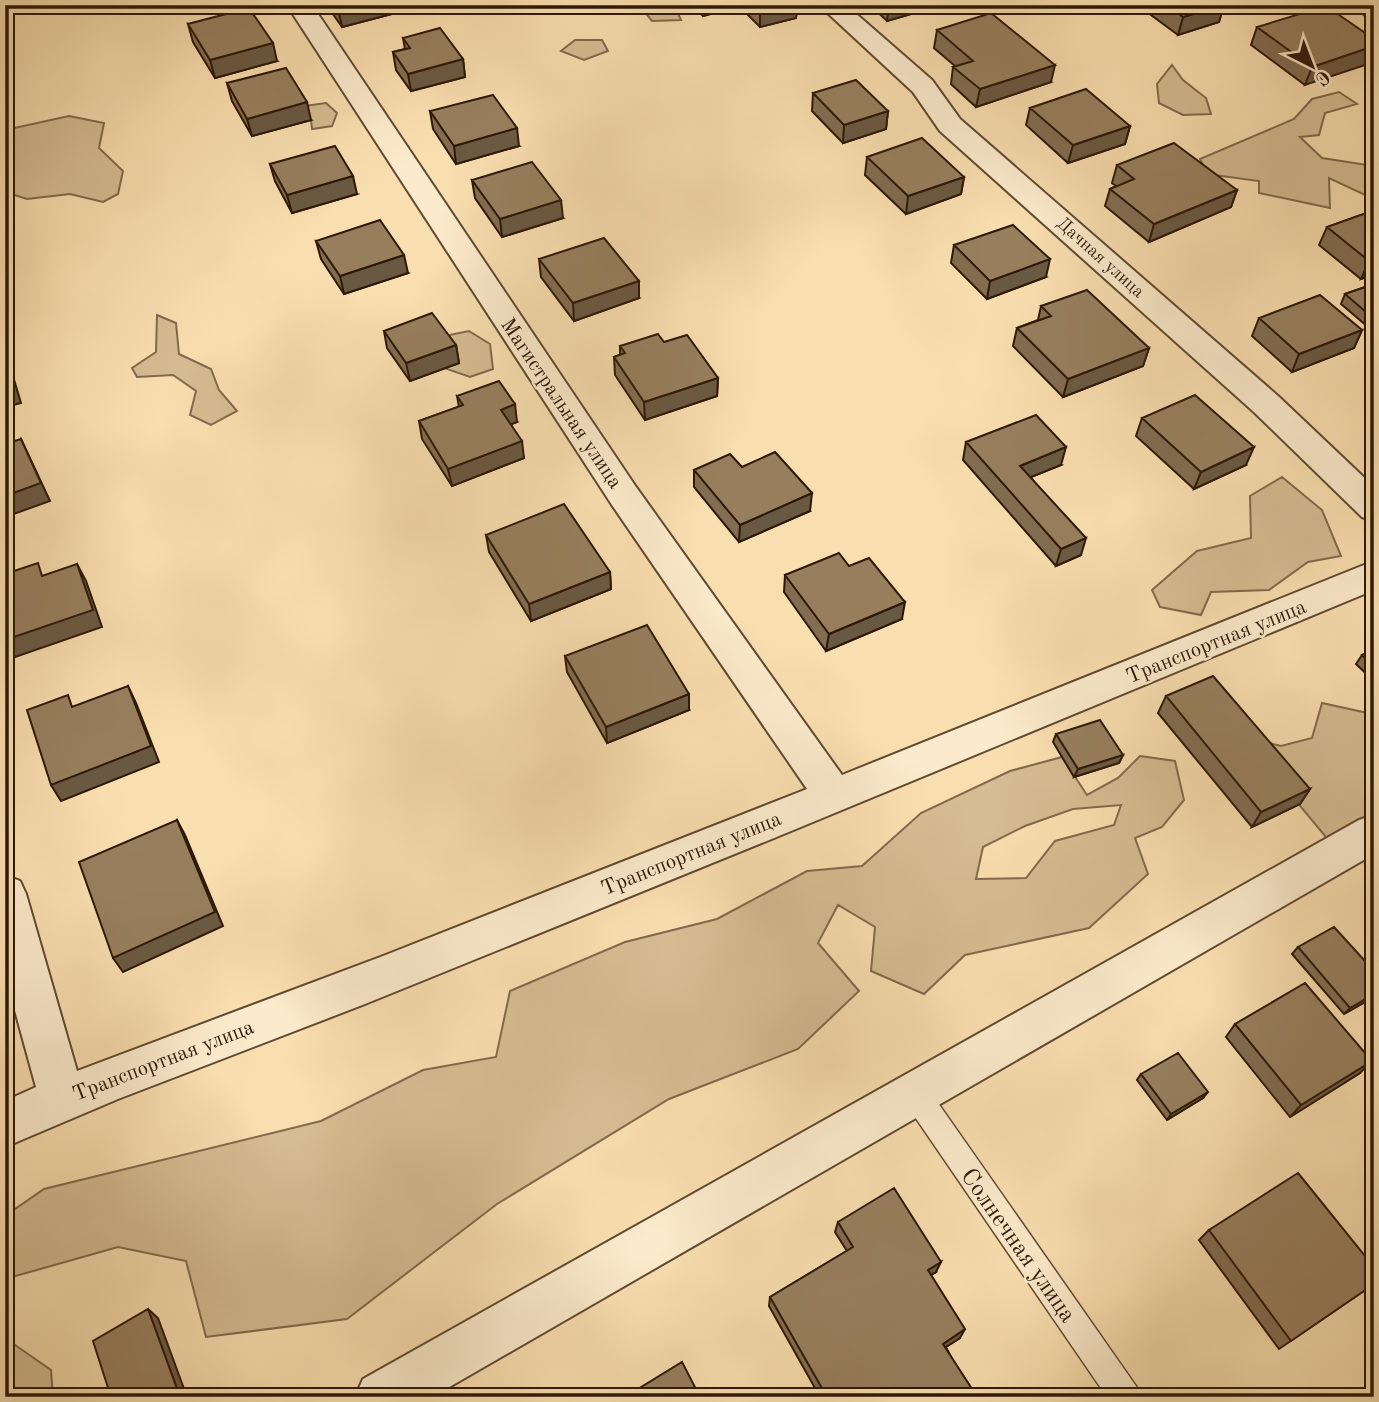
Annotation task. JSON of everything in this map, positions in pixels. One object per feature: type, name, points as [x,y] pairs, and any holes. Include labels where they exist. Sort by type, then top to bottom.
[{"type":"street","name":"Магистральная улица","points":[[299,5],[624,496],[834,795]]},
{"type":"street","name":"Дачная улица","points":[[831,5],[923,86],[950,125],[1266,404],[1374,508]]},
{"type":"street","points":[[1367,5],[1374,10]]},
{"type":"street","name":"Транспортная улица","points":[[5,1124],[62,1099],[394,972],[1374,575]]},
{"type":"street","points":[[381,1397],[1374,833]]},
{"type":"street","points":[[5,894],[62,1099]]},
{"type":"lane","name":"Солнечная улица","points":[[914,1092],[1125,1397]]},
{"type":"shaded area","points":[[639,5],[674,5],[681,20],[652,21]]},
{"type":"shaded area","points":[[575,40],[602,40],[608,51],[584,60],[561,51]]},
{"type":"shaded area","points":[[1172,65],[1183,80],[1206,98],[1211,114],[1183,115],[1159,103],[1157,84]]},
{"type":"shaded area","points":[[1339,92],[1357,104],[1325,113],[1319,135],[1300,137],[1322,158],[1374,166],[1374,190],[1365,195],[1329,178],[1330,208],[1259,193],[1259,181],[1207,174],[1200,159],[1294,119],[1312,99]]},
{"type":"shaded area","points":[[326,103],[337,113],[332,126],[312,129],[304,106]]},
{"type":"shaded area","points":[[69,116],[104,123],[99,148],[123,171],[118,194],[103,202],[70,194],[27,199],[5,192],[5,130]]},
{"type":"shaded area","points":[[157,315],[176,323],[179,354],[211,369],[219,390],[237,411],[211,425],[190,415],[196,391],[173,375],[137,377],[132,368],[156,352]]},
{"type":"shaded area","points":[[469,331],[490,344],[493,369],[470,377],[444,368],[458,362],[440,337]]},
{"type":"shaded area","points":[[1282,477],[1322,510],[1341,556],[1308,562],[1269,590],[1211,592],[1201,615],[1160,607],[1152,590],[1197,551],[1251,538],[1250,496]]},
{"type":"shaded area","points":[[1322,703],[1372,714],[1374,717],[1374,821],[1330,842],[1243,737],[1281,746],[1312,738]]},
{"type":"shaded area","points":[[1140,756],[1175,761],[1184,800],[1162,827],[1135,838],[1148,874],[1089,928],[965,955],[924,994],[871,971],[875,927],[838,905],[818,943],[859,991],[798,1049],[669,1099],[497,1204],[347,1319],[206,1337],[186,1261],[118,1247],[5,1279],[5,1216],[44,1189],[321,1121],[423,1070],[496,1057],[510,991],[625,942],[717,919],[807,871],[862,866],[921,813],[1010,771],[1062,757],[1087,795],[1118,778]],"holes":[[[1121,805],[1114,825],[1055,841],[1026,878],[976,879],[983,847],[1025,826],[1073,809]]]},
{"type":"shaded area","points":[[5,1338],[51,1370],[53,1397],[5,1397]]},
{"type":"building","points":[[336,5],[353,5],[338,9]]},
{"type":"building","points":[[756,5],[777,5],[760,10]]},
{"type":"building","points":[[1166,5],[1223,5],[1183,17]]},
{"type":"building","points":[[1326,6],[1374,39],[1374,46],[1312,67],[1257,27]]},
{"type":"building","points":[[249,8],[273,43],[210,60],[188,24]]},
{"type":"building","points":[[991,13],[1055,65],[980,89],[953,67],[973,61],[937,30]]},
{"type":"building","points":[[440,28],[463,59],[408,74],[393,52],[410,48],[403,38]]},
{"type":"building","points":[[286,68],[307,102],[247,119],[227,83]]},
{"type":"building","points":[[856,80],[888,111],[844,125],[813,93]]},
{"type":"building","points":[[1086,89],[1130,126],[1073,145],[1030,108]]},
{"type":"building","points":[[493,95],[517,128],[454,146],[430,111]]},
{"type":"building","points":[[922,138],[964,177],[908,196],[867,157]]},
{"type":"building","points":[[1174,143],[1237,190],[1154,224],[1110,189],[1134,179],[1117,165]]},
{"type":"building","points":[[335,146],[353,176],[287,195],[270,164]]},
{"type":"building","points":[[532,162],[561,200],[500,219],[472,180]]},
{"type":"building","points":[[1372,211],[1374,259],[1369,261],[1327,227]]},
{"type":"building","points":[[380,220],[404,255],[340,276],[316,241]]},
{"type":"building","points":[[1013,225],[1050,259],[990,281],[954,245]]},
{"type":"building","points":[[604,238],[639,281],[573,303],[539,259]]},
{"type":"building","points":[[1374,284],[1374,319],[1345,294]]},
{"type":"building","points":[[1087,290],[1149,348],[1068,379],[1017,328],[1051,316],[1041,306]]},
{"type":"building","points":[[1320,295],[1362,330],[1299,354],[1259,318]]},
{"type":"building","points":[[432,313],[456,345],[406,363],[384,331]]},
{"type":"building","points":[[658,334],[664,342],[687,335],[718,378],[644,402],[614,357],[625,353],[620,346]]},
{"type":"building","points":[[5,362],[12,385],[5,387]]},
{"type":"building","points":[[499,381],[515,404],[501,410],[522,441],[448,469],[419,421],[463,405],[457,396]]},
{"type":"building","points":[[1195,395],[1254,447],[1201,472],[1142,418]]},
{"type":"building","points":[[1036,415],[1066,447],[1020,466],[1086,538],[1061,549],[966,442]]},
{"type":"building","points":[[21,439],[41,483],[5,496],[5,444]]},
{"type":"building","points":[[775,452],[812,493],[740,525],[694,470],[730,454],[742,467]]},
{"type":"building","points":[[564,504],[610,572],[529,604],[486,535]]},
{"type":"building","points":[[839,553],[849,566],[869,558],[905,602],[829,634],[785,575]]},
{"type":"building","points":[[38,563],[42,576],[77,564],[93,610],[5,640],[5,574]]},
{"type":"building","points":[[647,625],[689,694],[606,727],[565,656]]},
{"type":"building","points":[[1374,649],[1374,667],[1362,655]]},
{"type":"building","points":[[1213,676],[1310,789],[1261,812],[1166,696]]},
{"type":"building","points":[[128,686],[151,746],[51,785],[27,710],[68,695],[72,707]]},
{"type":"building","points":[[1100,720],[1123,755],[1078,769],[1056,734]]},
{"type":"building","points":[[177,820],[215,912],[113,958],[79,862]]},
{"type":"building","points":[[1334,927],[1374,971],[1374,994],[1350,1008],[1298,947]]},
{"type":"building","points":[[1305,983],[1372,1061],[1301,1105],[1235,1024]]},
{"type":"building","points":[[1178,1053],[1208,1092],[1171,1114],[1141,1074]]},
{"type":"building","points":[[1298,1173],[1374,1267],[1374,1284],[1291,1341],[1209,1230]]},
{"type":"building","points":[[894,1188],[941,1262],[928,1270],[965,1329],[943,1344],[974,1392],[967,1397],[827,1397],[770,1297],[853,1247],[838,1222]]},
{"type":"building","points":[[148,1309],[180,1397],[111,1397],[93,1341]]},
{"type":"building","points":[[682,1362],[700,1397],[625,1397]]}]
